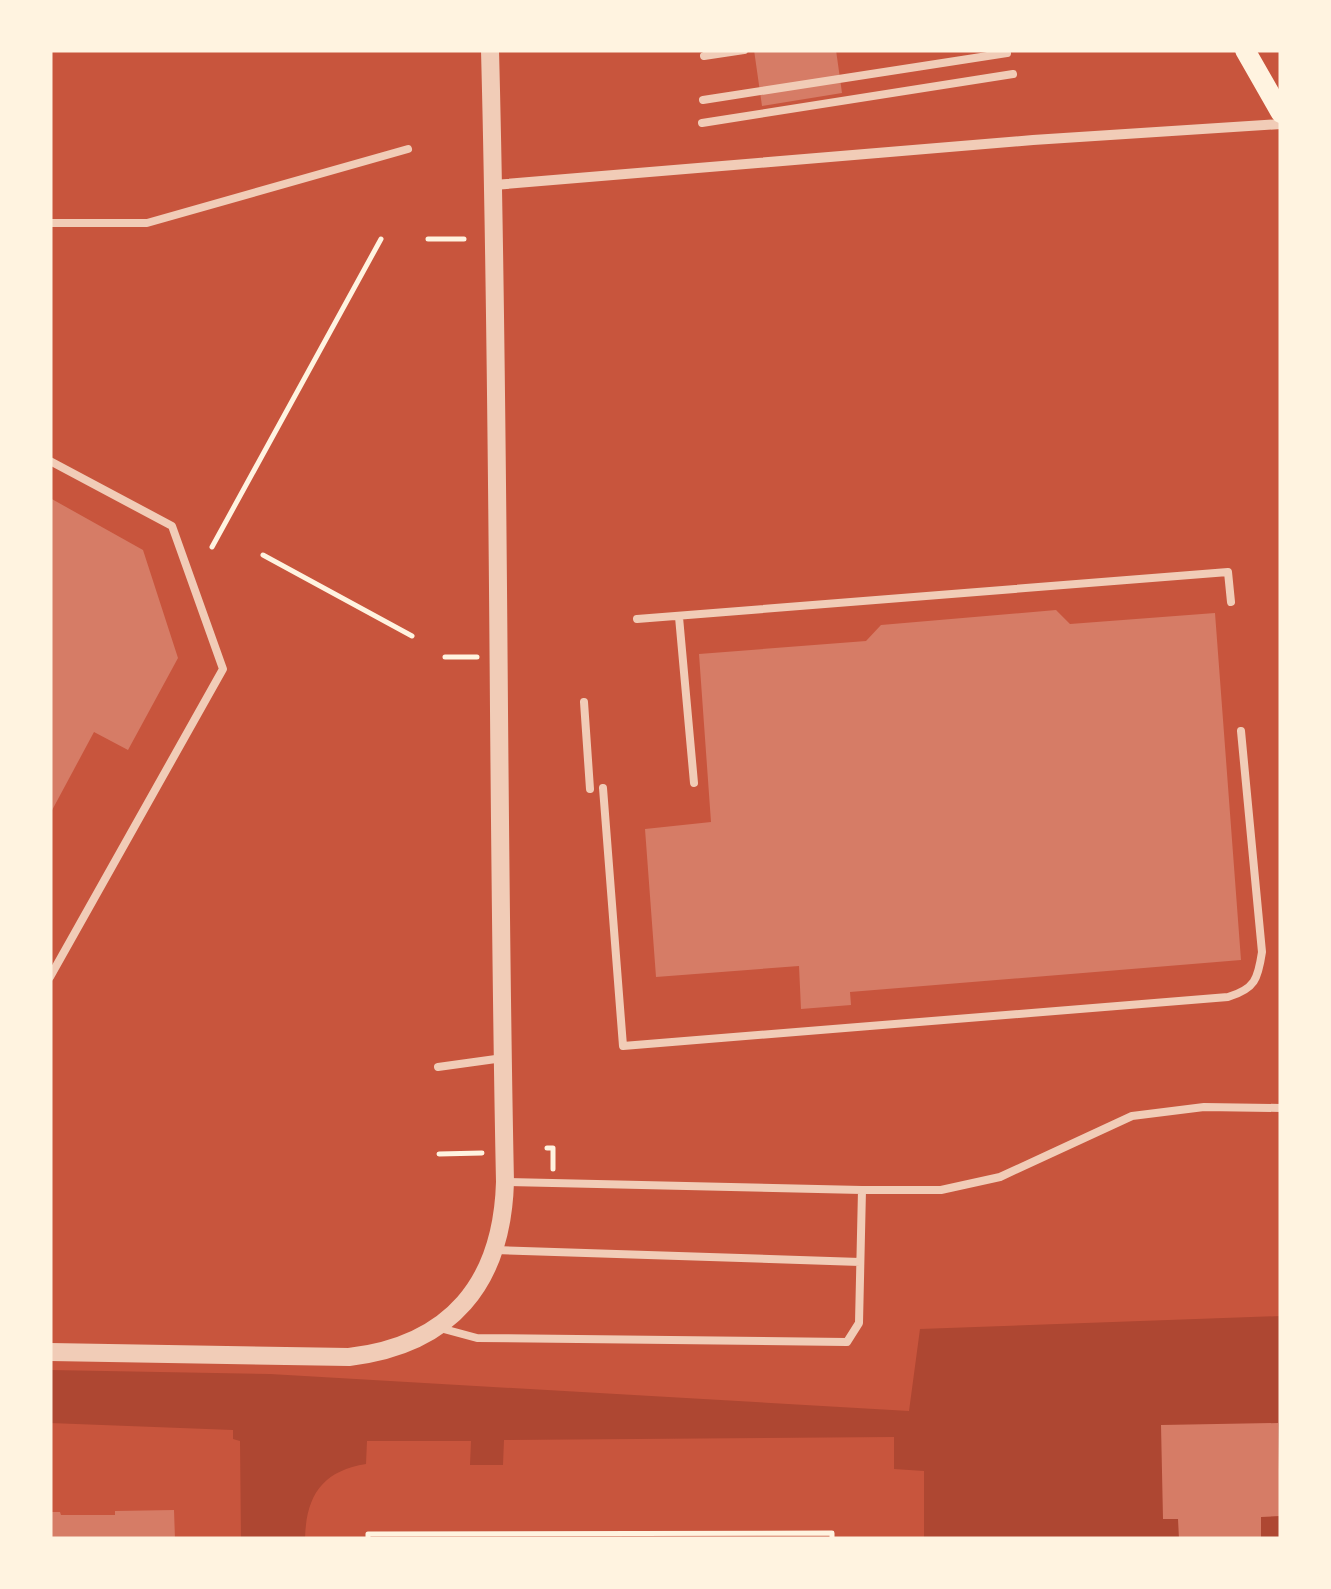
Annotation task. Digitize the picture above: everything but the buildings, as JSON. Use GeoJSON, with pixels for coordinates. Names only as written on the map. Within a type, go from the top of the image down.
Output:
{"type":"FeatureCollection","features":[{"type":"Feature","properties":{"kind":"main road"},"geometry":{"type":"LineString","coordinates":[[1245,50],[1281,113]]}},
{"type":"Feature","properties":{"kind":"street"},"geometry":{"type":"LineString","coordinates":[[50,1352],[349,1357],[386,1353],[438,1327],[468,1300],[495,1250],[504,1216],[506,1182],[490,50]]}},
{"type":"Feature","properties":{"kind":"street"},"geometry":{"type":"LineString","coordinates":[[494,185],[1052,138],[1281,124]]}},
{"type":"Feature","properties":{"kind":"lane"},"geometry":{"type":"LineString","coordinates":[[704,56],[744,50]]}},
{"type":"Feature","properties":{"kind":"lane"},"geometry":{"type":"LineString","coordinates":[[703,100],[1007,53]]}},
{"type":"Feature","properties":{"kind":"lane"},"geometry":{"type":"LineString","coordinates":[[702,124],[1013,74]]}},
{"type":"Feature","properties":{"kind":"lane"},"geometry":{"type":"LineString","coordinates":[[50,223],[147,222],[408,149]]}},
{"type":"Feature","properties":{"kind":"lane"},"geometry":{"type":"LineString","coordinates":[[50,461],[172,526],[224,669],[50,977]]}},
{"type":"Feature","properties":{"kind":"lane"},"geometry":{"type":"LineString","coordinates":[[637,618],[1228,572],[1231,602]]}},
{"type":"Feature","properties":{"kind":"lane"},"geometry":{"type":"LineString","coordinates":[[679,617],[694,784]]}},
{"type":"Feature","properties":{"kind":"lane"},"geometry":{"type":"LineString","coordinates":[[584,702],[590,789]]}},
{"type":"Feature","properties":{"kind":"lane"},"geometry":{"type":"LineString","coordinates":[[604,788],[622,1046],[1208,999],[1245,992],[1259,976],[1262,952],[1242,731]]}},
{"type":"Feature","properties":{"kind":"lane"},"geometry":{"type":"LineString","coordinates":[[438,1067],[504,1058]]}},
{"type":"Feature","properties":{"kind":"lane"},"geometry":{"type":"LineString","coordinates":[[506,1182],[941,1190],[1000,1178],[1132,1116],[1204,1107],[1281,1108]]}},
{"type":"Feature","properties":{"kind":"lane"},"geometry":{"type":"LineString","coordinates":[[438,1327],[476,1338],[847,1342],[859,1323],[862,1190]]}},
{"type":"Feature","properties":{"kind":"lane"},"geometry":{"type":"LineString","coordinates":[[495,1250],[860,1262]]}},
{"type":"Feature","properties":{"kind":"path"},"geometry":{"type":"LineString","coordinates":[[212,547],[382,238]]}},
{"type":"Feature","properties":{"kind":"path"},"geometry":{"type":"LineString","coordinates":[[428,239],[464,239]]}},
{"type":"Feature","properties":{"kind":"path"},"geometry":{"type":"LineString","coordinates":[[263,555],[412,636]]}},
{"type":"Feature","properties":{"kind":"path"},"geometry":{"type":"LineString","coordinates":[[445,656],[480,657]]}},
{"type":"Feature","properties":{"kind":"path"},"geometry":{"type":"LineString","coordinates":[[440,1154],[475,1153]]}},
{"type":"Feature","properties":{"kind":"path"},"geometry":{"type":"LineString","coordinates":[[368,1539],[368,1534],[832,1532],[832,1539]]}},
{"type":"Feature","properties":{"kind":"shaded area"},"geometry":{"type":"Polygon","coordinates":[[[1281,1316],[1281,1539],[924,1539],[924,1471],[894,1469],[894,1437],[504,1440],[503,1465],[470,1465],[471,1441],[367,1441],[366,1464],[338,1473],[319,1488],[309,1510],[305,1539],[241,1539],[240,1441],[233,1439],[233,1430],[50,1423],[50,1370],[270,1374],[909,1411],[920,1329],[1281,1316]]]}}]}
